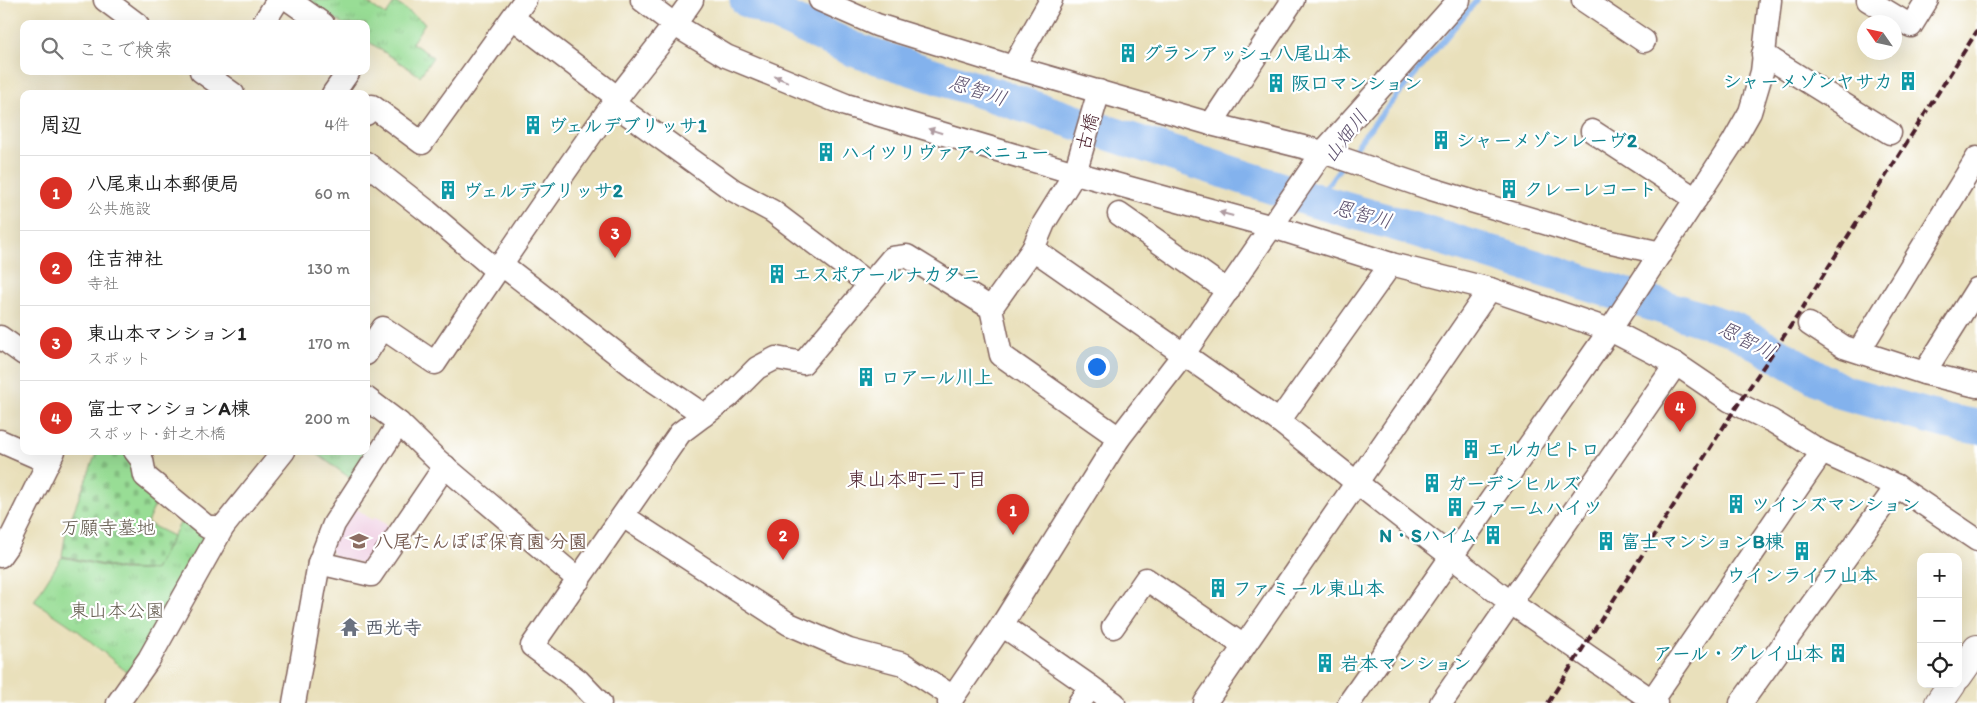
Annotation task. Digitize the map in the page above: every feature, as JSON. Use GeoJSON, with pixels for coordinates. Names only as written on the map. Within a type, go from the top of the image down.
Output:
{"type":"FeatureCollection","features":[{"type":"Feature","properties":{"kind":"main road"},"geometry":{"type":"LineString","coordinates":[[1962,670],[1977,649]]}},
{"type":"Feature","properties":{"kind":"main road"},"geometry":{"type":"LineString","coordinates":[[1939,703],[1949,688]]}},
{"type":"Feature","properties":{"kind":"street"},"geometry":{"type":"LineString","coordinates":[[105,0],[132,20]]}},
{"type":"Feature","properties":{"kind":"street"},"geometry":{"type":"LineString","coordinates":[[266,20],[280,0],[316,20]]}},
{"type":"Feature","properties":{"kind":"street"},"geometry":{"type":"LineString","coordinates":[[642,0],[682,14],[726,56],[846,104],[1274,225],[1391,264],[1490,289],[1613,324],[1729,400],[1772,421],[1822,452],[1897,486],[1977,540]]}},
{"type":"Feature","properties":{"kind":"street"},"geometry":{"type":"LineString","coordinates":[[820,0],[876,25],[1098,95],[1333,158],[1598,239],[1661,253]]}},
{"type":"Feature","properties":{"kind":"street"},"geometry":{"type":"LineString","coordinates":[[1013,67],[1051,0]]}},
{"type":"Feature","properties":{"kind":"street"},"geometry":{"type":"LineString","coordinates":[[1211,124],[1293,0]]}},
{"type":"Feature","properties":{"kind":"street"},"geometry":{"type":"LineString","coordinates":[[624,516],[789,624],[849,650],[903,664],[951,700],[1002,625],[1119,438],[1183,355],[1274,225],[1333,158],[1459,0]]}},
{"type":"Feature","properties":{"kind":"street"},"geometry":{"type":"LineString","coordinates":[[1583,0],[1644,41]]}},
{"type":"Feature","properties":{"kind":"street"},"geometry":{"type":"LineString","coordinates":[[1349,703],[1613,324],[1733,142],[1750,112],[1762,72],[1770,0]]}},
{"type":"Feature","properties":{"kind":"street"},"geometry":{"type":"LineString","coordinates":[[1868,0],[1911,26],[1927,0]]}},
{"type":"Feature","properties":{"kind":"street"},"geometry":{"type":"LineString","coordinates":[[370,109],[372,106],[422,142],[519,9],[616,101],[733,190],[772,212],[870,285]]}},
{"type":"Feature","properties":{"kind":"street"},"geometry":{"type":"LineString","coordinates":[[370,348],[383,328],[435,363],[616,101],[682,14]]}},
{"type":"Feature","properties":{"kind":"street"},"geometry":{"type":"LineString","coordinates":[[1763,54],[1890,133]]}},
{"type":"Feature","properties":{"kind":"street"},"geometry":{"type":"LineString","coordinates":[[207,75],[228,87]]}},
{"type":"Feature","properties":{"kind":"street"},"geometry":{"type":"LineString","coordinates":[[336,90],[346,75]]}},
{"type":"Feature","properties":{"kind":"street","name":"古橋"},"geometry":{"type":"LineString","coordinates":[[991,308],[1033,250],[1044,223],[1076,169],[1098,95]]}},
{"type":"Feature","properties":{"kind":"street"},"geometry":{"type":"LineString","coordinates":[[1592,131],[1696,199]]}},
{"type":"Feature","properties":{"kind":"street"},"geometry":{"type":"LineString","coordinates":[[1859,351],[1977,158]]}},
{"type":"Feature","properties":{"kind":"street"},"geometry":{"type":"LineString","coordinates":[[370,166],[499,268],[642,373],[704,415]]}},
{"type":"Feature","properties":{"kind":"street"},"geometry":{"type":"LineString","coordinates":[[1119,214],[1228,291]]}},
{"type":"Feature","properties":{"kind":"street"},"geometry":{"type":"LineString","coordinates":[[1033,250],[1279,420],[1356,484],[1450,557],[1511,603],[1652,702],[1822,452]]}},
{"type":"Feature","properties":{"kind":"street"},"geometry":{"type":"LineString","coordinates":[[600,703],[578,680],[532,646],[680,433],[728,397],[757,368],[776,358],[803,363],[892,258],[907,256],[991,308],[1001,355],[1119,438]]}},
{"type":"Feature","properties":{"kind":"street"},"geometry":{"type":"LineString","coordinates":[[1279,420],[1391,264]]}},
{"type":"Feature","properties":{"kind":"street"},"geometry":{"type":"LineString","coordinates":[[1924,373],[1977,288]]}},
{"type":"Feature","properties":{"kind":"street"},"geometry":{"type":"LineString","coordinates":[[1205,703],[1490,289]]}},
{"type":"Feature","properties":{"kind":"street"},"geometry":{"type":"LineString","coordinates":[[1809,324],[1844,347],[1924,373],[1977,386]]}},
{"type":"Feature","properties":{"kind":"street"},"geometry":{"type":"LineString","coordinates":[[0,337],[20,351]]}},
{"type":"Feature","properties":{"kind":"street"},"geometry":{"type":"LineString","coordinates":[[1441,703],[1676,364]]}},
{"type":"Feature","properties":{"kind":"street"},"geometry":{"type":"LineString","coordinates":[[370,401],[399,423],[445,466],[579,580]]}},
{"type":"Feature","properties":{"kind":"street"},"geometry":{"type":"LineString","coordinates":[[294,703],[319,563],[334,524],[399,423]]}},
{"type":"Feature","properties":{"kind":"street"},"geometry":{"type":"LineString","coordinates":[[0,441],[20,447]]}},
{"type":"Feature","properties":{"kind":"street"},"geometry":{"type":"LineString","coordinates":[[138,455],[142,460],[146,476],[207,527],[223,527]]}},
{"type":"Feature","properties":{"kind":"street"},"geometry":{"type":"LineString","coordinates":[[118,703],[149,658],[223,527],[281,455]]}},
{"type":"Feature","properties":{"kind":"street"},"geometry":{"type":"LineString","coordinates":[[0,556],[7,546],[51,457]]}},
{"type":"Feature","properties":{"kind":"street"},"geometry":{"type":"LineString","coordinates":[[319,563],[371,575],[445,466]]}},
{"type":"Feature","properties":{"kind":"street"},"geometry":{"type":"LineString","coordinates":[[1741,703],[1897,486]]}},
{"type":"Feature","properties":{"kind":"street"},"geometry":{"type":"LineString","coordinates":[[1113,627],[1146,579],[1244,646]]}},
{"type":"Feature","properties":{"kind":"street"},"geometry":{"type":"LineString","coordinates":[[1002,625],[1085,695],[1114,703]]}},
{"type":"Feature","properties":{"kind":"shaded area","name":"八尾たんぽぽ保育園 分園"},"geometry":{"type":"Polygon","coordinates":[[[350,504],[372,520],[375,517],[393,529],[365,564],[335,557],[329,549],[350,504]]]}},
{"type":"Feature","properties":{"kind":"green space"},"geometry":{"type":"Polygon","coordinates":[[[308,0],[363,0],[386,15],[395,2],[425,23],[412,43],[433,57],[420,76],[370,43],[370,20],[337,20],[308,0]]]}},
{"type":"Feature","properties":{"kind":"green space"},"geometry":{"type":"Polygon","coordinates":[[[370,447],[375,451],[354,481],[318,455],[370,455],[370,447]]]}},
{"type":"Feature","properties":{"kind":"green space","name":"万願寺墓地"},"geometry":{"type":"Polygon","coordinates":[[[95,455],[134,455],[160,494],[147,523],[173,536],[155,570],[121,569],[62,556],[66,531],[95,455]]]}},
{"type":"Feature","properties":{"kind":"green space","name":"東山本公園"},"geometry":{"type":"Polygon","coordinates":[[[185,514],[209,534],[129,674],[77,630],[34,601],[62,557],[122,570],[155,570],[185,514]]]}},
{"type":"Feature","properties":{"kind":"waterway","name":"恩智川"},"geometry":{"type":"LineString","coordinates":[[747,0],[853,49],[1316,201],[1411,228],[1733,329],[1842,392],[1945,421],[1977,427]]}},
{"type":"Feature","properties":{"kind":"waterway","name":"山畑川"},"geometry":{"type":"LineString","coordinates":[[1349,157],[1367,132],[1477,0]]}},
{"type":"Feature","properties":{"kind":"waterway","name":"山畑川"},"geometry":{"type":"LineString","coordinates":[[1316,201],[1343,164]]}},
{"type":"Feature","properties":{"kind":"railway"},"geometry":{"type":"LineString","coordinates":[[1548,703],[1733,412],[1802,309],[1977,31]]}},
{"type":"Feature","properties":{"kind":"place","name":"グランアッシュ八尾山本"},"geometry":{"type":"Point","coordinates":[1128,53]}},
{"type":"Feature","properties":{"kind":"place","name":"シャーメゾンヤサカ"},"geometry":{"type":"Point","coordinates":[1908,81]}},
{"type":"Feature","properties":{"kind":"place","name":"阪口マンション"},"geometry":{"type":"Point","coordinates":[1276,83]}},
{"type":"Feature","properties":{"kind":"place","name":"ヴェルデブリッサ1"},"geometry":{"type":"Point","coordinates":[533,125]}},
{"type":"Feature","properties":{"kind":"place","name":"シャーメゾンレーヴ2"},"geometry":{"type":"Point","coordinates":[1441,140]}},
{"type":"Feature","properties":{"kind":"place","name":"ハイツリヴァアベニュー"},"geometry":{"type":"Point","coordinates":[826,152]}},
{"type":"Feature","properties":{"kind":"place","name":"クレーレコート"},"geometry":{"type":"Point","coordinates":[1509,189]}},
{"type":"Feature","properties":{"kind":"place","name":"ヴェルデブリッサ2"},"geometry":{"type":"Point","coordinates":[448,190]}},
{"type":"Feature","properties":{"kind":"place","name":"東山本マンション1"},"geometry":{"type":"Point","coordinates":[615,258]}},
{"type":"Feature","properties":{"kind":"place","name":"エスポアールナカタニ"},"geometry":{"type":"Point","coordinates":[777,274]}},
{"type":"Feature","properties":{"kind":"place","name":"ロアール川上"},"geometry":{"type":"Point","coordinates":[866,377]}},
{"type":"Feature","properties":{"kind":"place","name":"富士マンションA棟"},"geometry":{"type":"Point","coordinates":[1680,432]}},
{"type":"Feature","properties":{"kind":"place","name":"エルカピトロ"},"geometry":{"type":"Point","coordinates":[1471,449]}},
{"type":"Feature","properties":{"kind":"place","name":"ガーデンヒルズ"},"geometry":{"type":"Point","coordinates":[1432,483]}},
{"type":"Feature","properties":{"kind":"place","name":"ツインズマンション"},"geometry":{"type":"Point","coordinates":[1736,504]}},
{"type":"Feature","properties":{"kind":"place","name":"ファームハイツ"},"geometry":{"type":"Point","coordinates":[1455,507]}},
{"type":"Feature","properties":{"kind":"place","name":"八尾東山本郵便局"},"geometry":{"type":"Point","coordinates":[1013,535]}},
{"type":"Feature","properties":{"kind":"place","name":"N・Sハイム"},"geometry":{"type":"Point","coordinates":[1493,535]}},
{"type":"Feature","properties":{"kind":"place","name":"八尾たんぽぽ保育園 分園"},"geometry":{"type":"Point","coordinates":[359,541]}},
{"type":"Feature","properties":{"kind":"place","name":"富士マンションB棟"},"geometry":{"type":"Point","coordinates":[1606,541]}},
{"type":"Feature","properties":{"kind":"place","name":"ウインライフ山本"},"geometry":{"type":"Point","coordinates":[1802,551]}},
{"type":"Feature","properties":{"kind":"place","name":"住吉神社"},"geometry":{"type":"Point","coordinates":[783,560]}},
{"type":"Feature","properties":{"kind":"place","name":"ファミール東山本"},"geometry":{"type":"Point","coordinates":[1218,588]}},
{"type":"Feature","properties":{"kind":"place","name":"西光寺"},"geometry":{"type":"Point","coordinates":[350,627]}},
{"type":"Feature","properties":{"kind":"place","name":"アール・グレイ山本"},"geometry":{"type":"Point","coordinates":[1838,653]}},
{"type":"Feature","properties":{"kind":"place","name":"岩本マンション"},"geometry":{"type":"Point","coordinates":[1325,663]}},
{"type":"Feature","properties":{"kind":"district","name":"東山本町二丁目"},"geometry":{"type":"Point","coordinates":[917,479]}}]}
